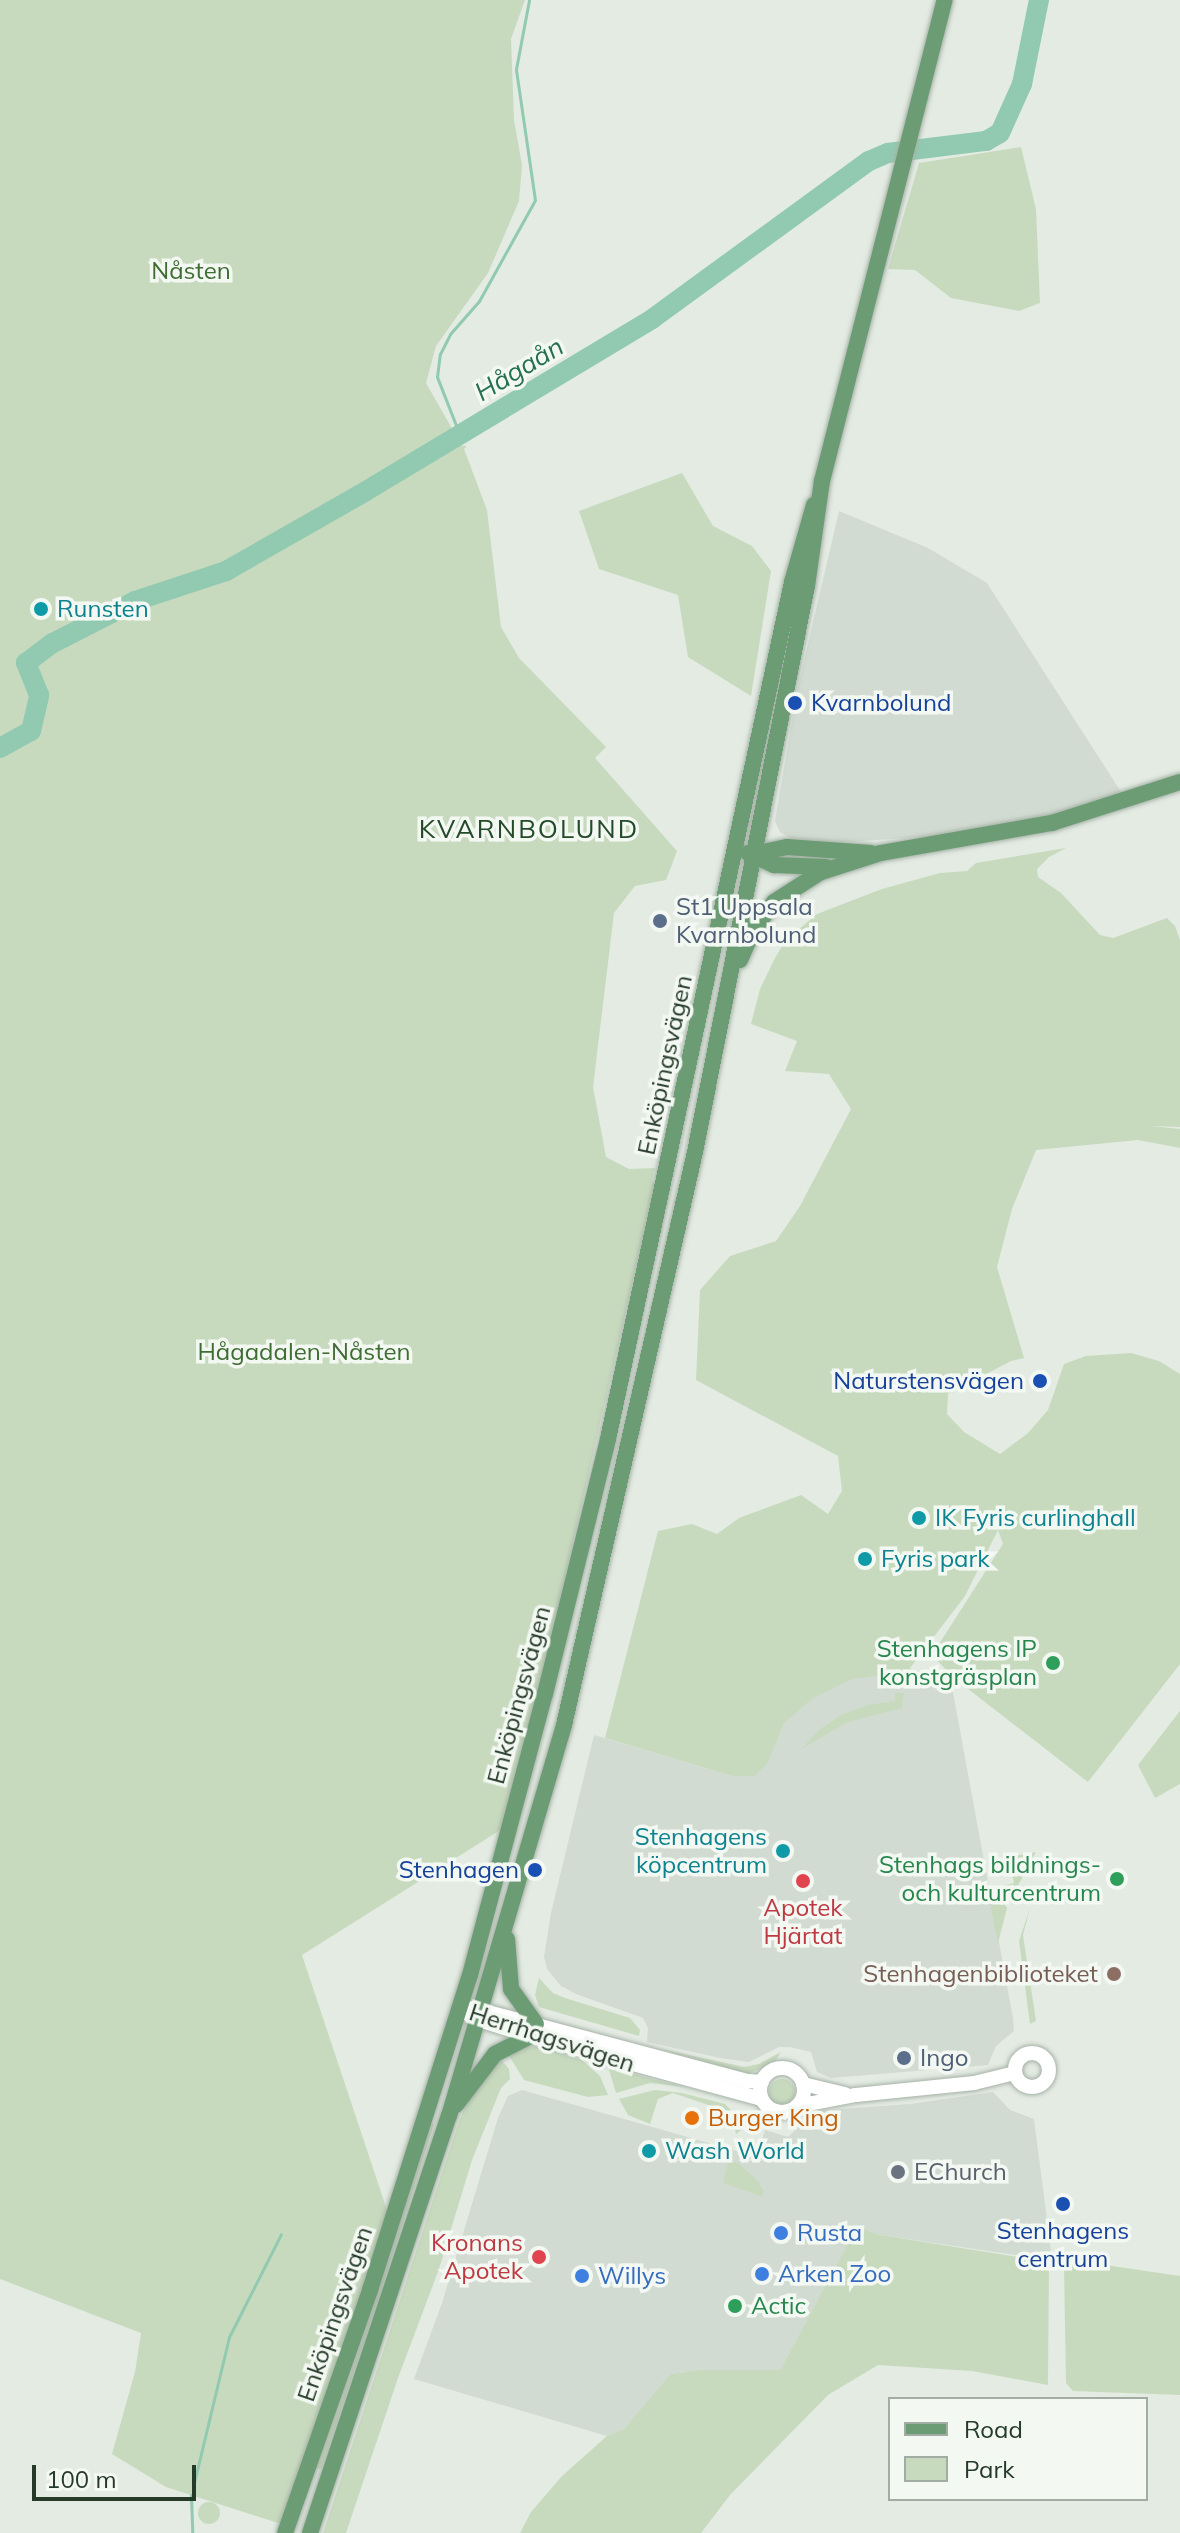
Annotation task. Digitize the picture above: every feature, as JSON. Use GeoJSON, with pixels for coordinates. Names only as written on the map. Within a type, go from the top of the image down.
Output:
{"type":"FeatureCollection","features":[{"type":"Feature","properties":{"kind":"main road"},"geometry":{"type":"LineString","coordinates":[[822,481],[945,0]]}},
{"type":"Feature","properties":{"kind":"main road","name":"Enköpingsvägen"},"geometry":{"type":"LineString","coordinates":[[310,2533],[449,2116],[564,1725],[641,1394],[763,816],[807,586],[822,481]]}},
{"type":"Feature","properties":{"kind":"main road","name":"Enköpingsvägen"},"geometry":{"type":"LineString","coordinates":[[285,2533],[370,2290],[459,2009],[545,1694],[608,1439],[792,582],[822,481]]}},
{"type":"Feature","properties":{"kind":"main road"},"geometry":{"type":"LineString","coordinates":[[723,1006],[748,941],[765,912],[791,888],[836,867],[881,853],[1052,823],[1180,782]]}},
{"type":"Feature","properties":{"kind":"main road"},"geometry":{"type":"LineString","coordinates":[[763,816],[773,834],[787,847]]}},
{"type":"Feature","properties":{"kind":"main road"},"geometry":{"type":"LineString","coordinates":[[754,854],[787,847],[881,853]]}},
{"type":"Feature","properties":{"kind":"main road"},"geometry":{"type":"LineString","coordinates":[[734,851],[754,854],[774,865],[836,867]]}},
{"type":"Feature","properties":{"kind":"main road"},"geometry":{"type":"LineString","coordinates":[[449,2116],[495,2054],[533,2030],[509,1982],[507,1922]]}},
{"type":"Feature","properties":{"kind":"street","name":"Herrhagsvägen"},"geometry":{"type":"LineString","coordinates":[[459,2009],[762,2099]]}},
{"type":"Feature","properties":{"kind":"street","name":"Herrhagsvägen"},"geometry":{"type":"LineString","coordinates":[[533,2030],[762,2082]]}},
{"type":"Feature","properties":{"kind":"street"},"geometry":{"type":"LineString","coordinates":[[797,2106],[804,2094],[803,2084],[795,2072],[780,2068],[770,2072],[762,2082],[762,2099],[777,2111],[856,2095],[974,2083],[1015,2073]]}},
{"type":"Feature","properties":{"kind":"street"},"geometry":{"type":"LineString","coordinates":[[803,2084],[856,2095]]}},
{"type":"Feature","properties":{"kind":"shaded area"},"geometry":{"type":"Polygon","coordinates":[[[839,511],[928,548],[987,583],[1123,795],[1044,818],[950,835],[831,843],[790,838],[780,832],[775,821],[797,691],[839,511]]]}},
{"type":"Feature","properties":{"kind":"shaded area"},"geometry":{"type":"Polygon","coordinates":[[[830,1643],[932,1675],[952,1687],[1013,2018],[1014,2031],[996,2046],[988,2065],[831,2078],[817,2072],[811,2052],[790,2047],[779,2047],[749,2062],[720,2058],[647,2042],[648,2028],[643,2018],[576,1994],[561,1986],[547,1969],[544,1957],[551,1913],[594,1735],[732,1776],[768,1763],[798,1686],[830,1643]]]}},
{"type":"Feature","properties":{"kind":"shaded area"},"geometry":{"type":"Polygon","coordinates":[[[522,2090],[751,2155],[760,2147],[765,2130],[788,2137],[814,2111],[910,2104],[993,2092],[1010,2110],[1034,2119],[1051,2251],[1015,2255],[880,2235],[857,2228],[780,2370],[699,2370],[672,2374],[624,2429],[607,2436],[414,2379],[442,2303],[498,2118],[508,2096],[522,2090]]]}},
{"type":"Feature","properties":{"kind":"green space","name":"Hågadalen-Nåsten"},"geometry":{"type":"Polygon","coordinates":[[[0,0],[525,0],[511,39],[514,120],[522,165],[519,201],[488,273],[436,346],[426,383],[462,446],[467,446],[464,449],[487,510],[501,627],[519,658],[606,747],[595,758],[677,851],[666,880],[635,886],[614,913],[593,1087],[606,1157],[629,1169],[655,1168],[652,1181],[655,1183],[539,1691],[502,1829],[302,1955],[389,2216],[281,2524],[166,2487],[112,2454],[135,2372],[141,2333],[0,2279],[0,0]]]}},
{"type":"Feature","properties":{"kind":"green space"},"geometry":{"type":"Polygon","coordinates":[[[1021,147],[1036,209],[1040,303],[1019,311],[951,298],[915,270],[888,269],[919,163],[1021,147]]]}},
{"type":"Feature","properties":{"kind":"green space"},"geometry":{"type":"Polygon","coordinates":[[[682,473],[713,526],[752,546],[771,571],[751,696],[688,657],[678,595],[599,569],[579,511],[682,473]]]}},
{"type":"Feature","properties":{"kind":"green space"},"geometry":{"type":"Polygon","coordinates":[[[1066,848],[1049,857],[1037,869],[1038,877],[1061,893],[1100,935],[1113,938],[1167,918],[1175,926],[1180,940],[1180,1127],[1150,1126],[1180,1129],[1180,1148],[1138,1140],[1036,1150],[1012,1209],[997,1267],[1024,1358],[1011,1361],[948,1394],[947,1414],[964,1432],[1000,1454],[1028,1433],[1048,1410],[1064,1364],[1086,1356],[1131,1353],[1159,1361],[1180,1374],[1180,1664],[1088,1782],[954,1678],[932,1655],[1003,1544],[998,1530],[965,1596],[907,1672],[852,1679],[812,1699],[784,1723],[768,1763],[754,1776],[732,1776],[605,1738],[658,1531],[692,1524],[717,1534],[739,1518],[801,1495],[828,1514],[842,1491],[838,1456],[696,1380],[700,1290],[730,1256],[776,1241],[800,1206],[851,1109],[829,1074],[785,1071],[797,1041],[751,1024],[760,989],[774,960],[785,941],[817,914],[882,889],[940,873],[967,871],[976,863],[1066,848]]]}},
{"type":"Feature","properties":{"kind":"green space"},"geometry":{"type":"Polygon","coordinates":[[[895,1693],[904,1693],[902,1708],[848,1722],[801,1749],[820,1729],[841,1715],[867,1705],[895,1701],[895,1693]]]}},
{"type":"Feature","properties":{"kind":"green space"},"geometry":{"type":"Polygon","coordinates":[[[1180,1711],[1180,1784],[1155,1798],[1138,1765],[1180,1711]]]}},
{"type":"Feature","properties":{"kind":"green space"},"geometry":{"type":"Polygon","coordinates":[[[1036,1852],[1014,1893],[1008,1895],[992,1889],[1014,1883],[1009,1857],[1036,1852]]]}},
{"type":"Feature","properties":{"kind":"green space"},"geometry":{"type":"Polygon","coordinates":[[[988,1894],[1001,1899],[1007,1908],[998,1943],[988,1894]]]}},
{"type":"Feature","properties":{"kind":"green space"},"geometry":{"type":"Polygon","coordinates":[[[1030,1908],[1023,1935],[1036,2021],[1030,2024],[1019,1941],[1030,1908]]]}},
{"type":"Feature","properties":{"kind":"green space"},"geometry":{"type":"Polygon","coordinates":[[[539,1978],[553,1993],[630,2018],[640,2030],[639,2036],[539,2007],[535,1995],[539,1978]]]}},
{"type":"Feature","properties":{"kind":"green space"},"geometry":{"type":"Polygon","coordinates":[[[523,2046],[538,2047],[582,2060],[600,2076],[608,2095],[588,2097],[524,2080],[508,2054],[523,2046]]]}},
{"type":"Feature","properties":{"kind":"green space"},"geometry":{"type":"Polygon","coordinates":[[[657,2048],[744,2067],[759,2064],[781,2052],[774,2063],[748,2074],[657,2048]]]}},
{"type":"Feature","properties":{"kind":"green space"},"geometry":{"type":"Polygon","coordinates":[[[499,2057],[509,2069],[510,2079],[501,2088],[472,2160],[439,2269],[398,2378],[346,2533],[323,2533],[459,2121],[469,2099],[499,2057]]]}},
{"type":"Feature","properties":{"kind":"green space"},"geometry":{"type":"Polygon","coordinates":[[[612,2068],[684,2087],[650,2083],[616,2093],[609,2070],[612,2068]]]}},
{"type":"Feature","properties":{"kind":"green space"},"geometry":{"type":"Polygon","coordinates":[[[782,2079],[791,2083],[795,2092],[791,2101],[782,2105],[773,2101],[769,2092],[773,2083],[782,2079]]]}},
{"type":"Feature","properties":{"kind":"green space"},"geometry":{"type":"Polygon","coordinates":[[[655,2090],[682,2093],[725,2104],[746,2126],[736,2134],[732,2113],[673,2093],[658,2099],[650,2124],[628,2115],[619,2099],[655,2090]]]}},
{"type":"Feature","properties":{"kind":"green space"},"geometry":{"type":"Polygon","coordinates":[[[428,2122],[434,2124],[322,2468],[318,2469],[315,2466],[428,2122]]]}},
{"type":"Feature","properties":{"kind":"green space"},"geometry":{"type":"Polygon","coordinates":[[[737,2162],[758,2181],[764,2192],[761,2196],[723,2183],[728,2163],[737,2162]]]}},
{"type":"Feature","properties":{"kind":"green space"},"geometry":{"type":"Polygon","coordinates":[[[857,2227],[880,2235],[1049,2262],[1048,2385],[972,2371],[878,2365],[828,2395],[730,2495],[701,2533],[520,2533],[531,2512],[562,2476],[607,2436],[624,2429],[671,2374],[699,2370],[780,2370],[857,2227]]]}},
{"type":"Feature","properties":{"kind":"green space"},"geometry":{"type":"Polygon","coordinates":[[[1071,2260],[1180,2276],[1180,2395],[1073,2391],[1066,2383],[1064,2266],[1071,2260]]]}},
{"type":"Feature","properties":{"kind":"green space"},"geometry":{"type":"Polygon","coordinates":[[[205,2502],[213,2502],[220,2513],[213,2524],[205,2524],[198,2517],[198,2509],[205,2502]]]}},
{"type":"Feature","properties":{"kind":"waterway"},"geometry":{"type":"LineString","coordinates":[[459,433],[437,377],[440,354],[450,334],[479,301],[535,200],[516,69],[529,0]]}},
{"type":"Feature","properties":{"kind":"waterway","name":"Hågaån"},"geometry":{"type":"LineString","coordinates":[[0,748],[31,731],[39,695],[26,663],[53,643],[135,601],[226,571],[366,491],[652,319],[869,161],[888,153],[986,141],[1000,133],[1022,84],[1039,0]]}},
{"type":"Feature","properties":{"kind":"waterway"},"geometry":{"type":"LineString","coordinates":[[193,2487],[229,2337],[281,2234]]}},
{"type":"Feature","properties":{"kind":"waterway"},"geometry":{"type":"LineString","coordinates":[[191,2495],[192,2533]]}},
{"type":"Feature","properties":{"kind":"place","name":"Runsten"},"geometry":{"type":"Point","coordinates":[41,609]}},
{"type":"Feature","properties":{"kind":"place","name":"Kvarnbolund"},"geometry":{"type":"Point","coordinates":[795,703]}},
{"type":"Feature","properties":{"kind":"place","name":"St1 Uppsala Kvarnbolund"},"geometry":{"type":"Point","coordinates":[660,921]}},
{"type":"Feature","properties":{"kind":"place","name":"Naturstensvägen"},"geometry":{"type":"Point","coordinates":[1040,1381]}},
{"type":"Feature","properties":{"kind":"place","name":"IK Fyris curlinghall"},"geometry":{"type":"Point","coordinates":[919,1518]}},
{"type":"Feature","properties":{"kind":"place","name":"Fyris park"},"geometry":{"type":"Point","coordinates":[865,1559]}},
{"type":"Feature","properties":{"kind":"place","name":"Stenhagens IP konstgräsplan"},"geometry":{"type":"Point","coordinates":[1053,1663]}},
{"type":"Feature","properties":{"kind":"place","name":"Stenhagens köpcentrum"},"geometry":{"type":"Point","coordinates":[783,1851]}},
{"type":"Feature","properties":{"kind":"place","name":"Stenhagen"},"geometry":{"type":"Point","coordinates":[535,1870]}},
{"type":"Feature","properties":{"kind":"place","name":"Stenhags bildnings- och kulturcentrum"},"geometry":{"type":"Point","coordinates":[1117,1879]}},
{"type":"Feature","properties":{"kind":"place","name":"Apotek Hjärtat"},"geometry":{"type":"Point","coordinates":[803,1881]}},
{"type":"Feature","properties":{"kind":"place","name":"Stenhagenbiblioteket"},"geometry":{"type":"Point","coordinates":[1114,1974]}},
{"type":"Feature","properties":{"kind":"place","name":"Ingo"},"geometry":{"type":"Point","coordinates":[904,2058]}},
{"type":"Feature","properties":{"kind":"place","name":"Burger King"},"geometry":{"type":"Point","coordinates":[692,2118]}},
{"type":"Feature","properties":{"kind":"place","name":"Wash World"},"geometry":{"type":"Point","coordinates":[649,2151]}},
{"type":"Feature","properties":{"kind":"place","name":"EChurch"},"geometry":{"type":"Point","coordinates":[898,2172]}},
{"type":"Feature","properties":{"kind":"place","name":"Stenhagens centrum"},"geometry":{"type":"Point","coordinates":[1063,2204]}},
{"type":"Feature","properties":{"kind":"place","name":"Rusta"},"geometry":{"type":"Point","coordinates":[781,2233]}},
{"type":"Feature","properties":{"kind":"place","name":"Kronans Apotek"},"geometry":{"type":"Point","coordinates":[539,2257]}},
{"type":"Feature","properties":{"kind":"place","name":"Arken Zoo"},"geometry":{"type":"Point","coordinates":[762,2274]}},
{"type":"Feature","properties":{"kind":"place","name":"Willys"},"geometry":{"type":"Point","coordinates":[582,2276]}},
{"type":"Feature","properties":{"kind":"place","name":"Actic"},"geometry":{"type":"Point","coordinates":[735,2306]}},
{"type":"Feature","properties":{"kind":"district","name":"KVARNBOLUND"},"geometry":{"type":"Point","coordinates":[529,829]}},
{"type":"Feature","properties":{"kind":"park label","name":"Nåsten"},"geometry":{"type":"Point","coordinates":[191,271]}}]}
